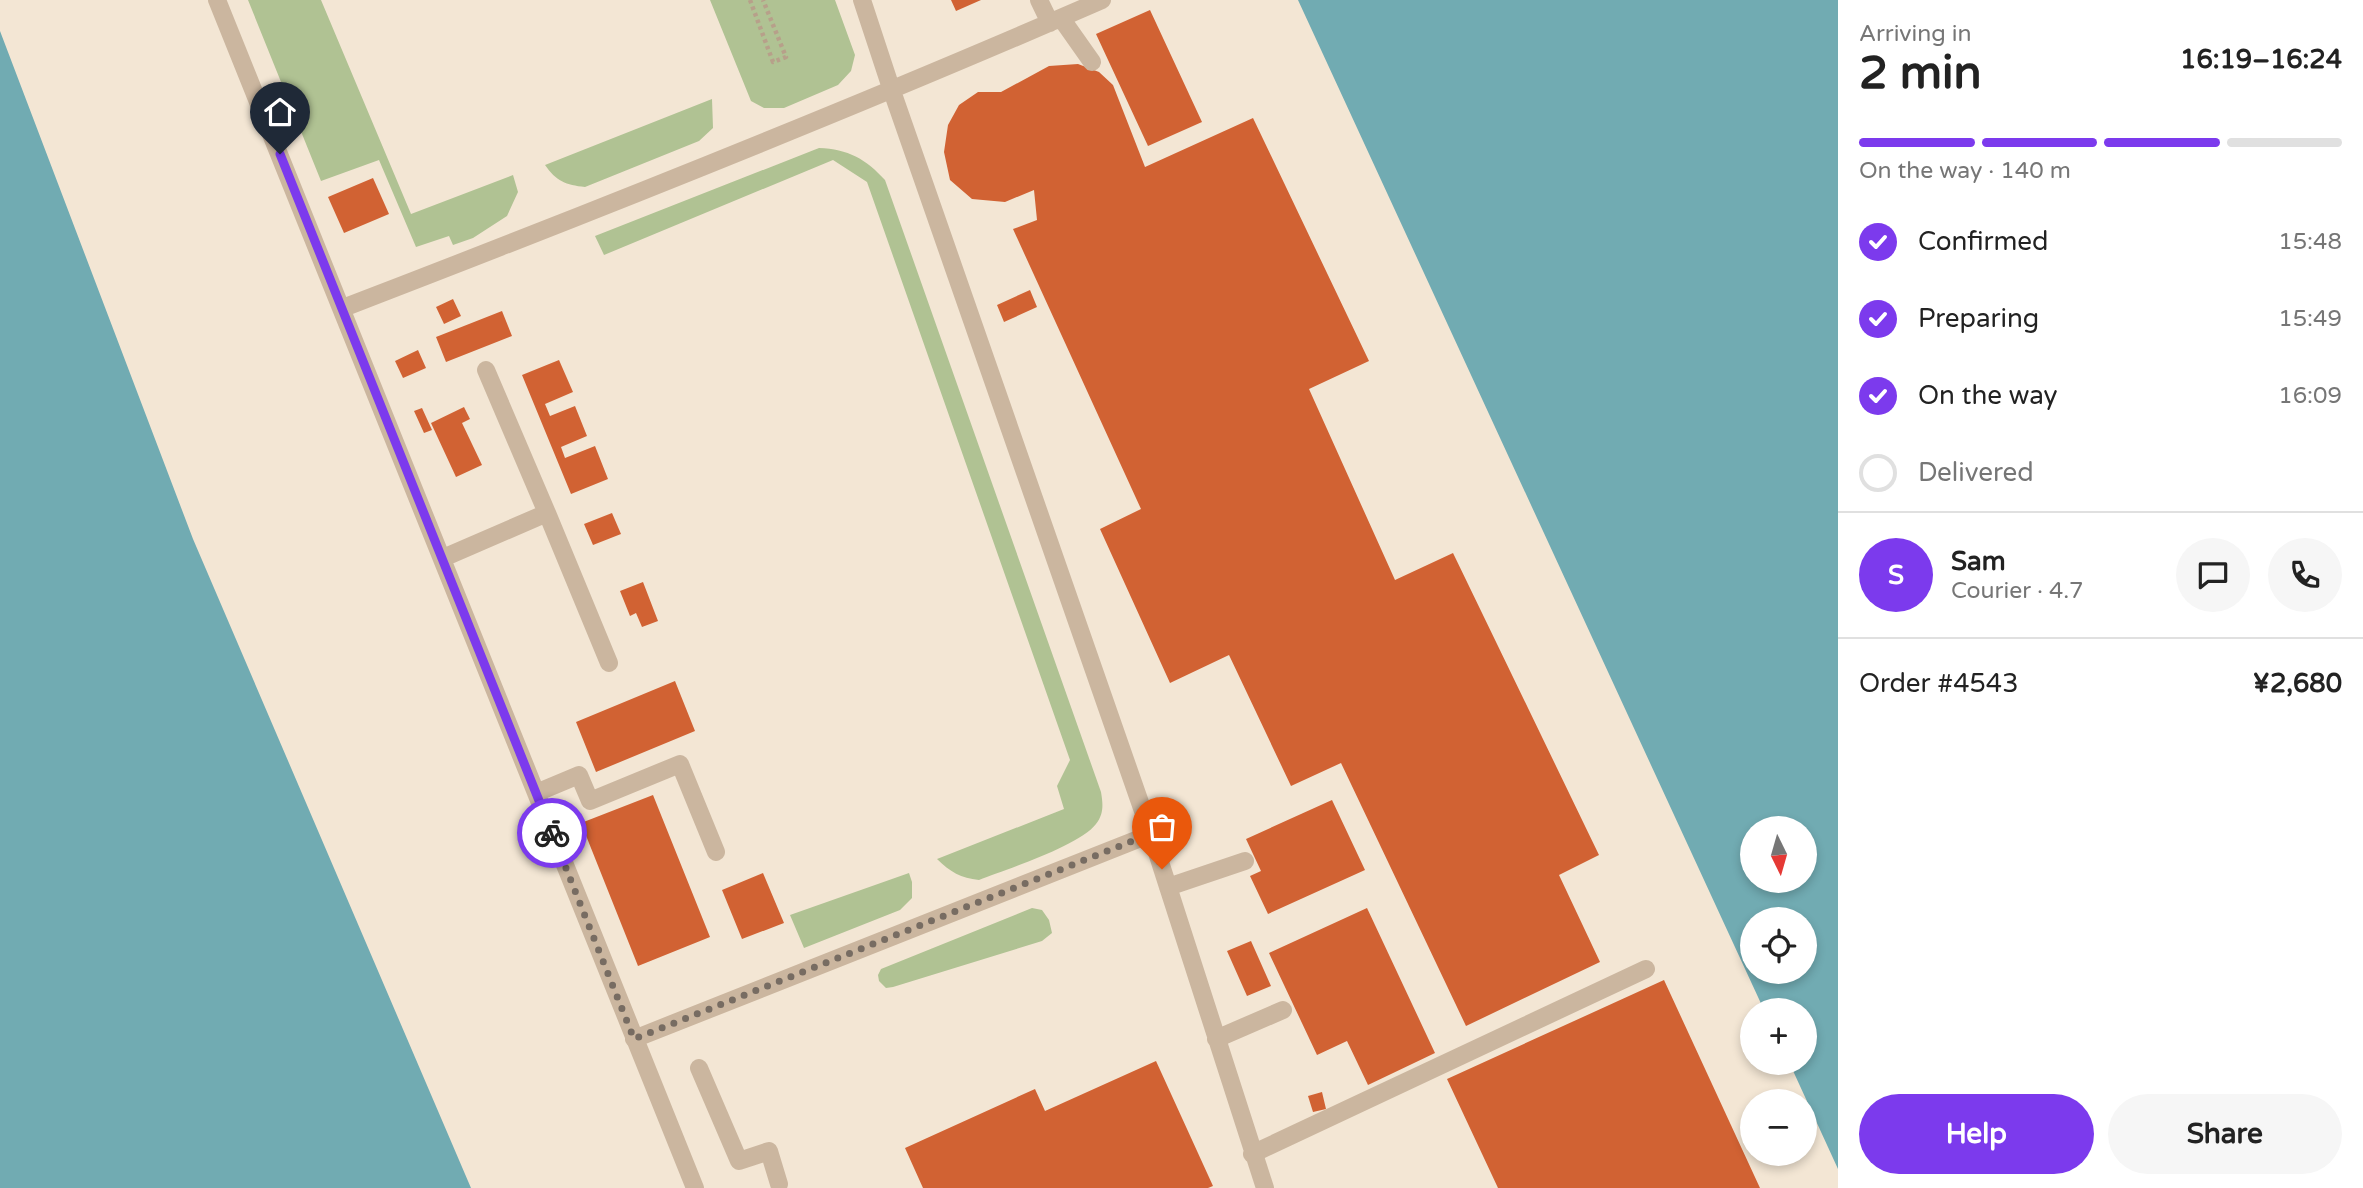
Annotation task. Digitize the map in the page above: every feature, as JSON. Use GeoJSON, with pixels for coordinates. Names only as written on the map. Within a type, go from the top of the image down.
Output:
{"type":"FeatureCollection","features":[{"type":"Feature","properties":{"kind":"street"},"geometry":{"type":"LineString","coordinates":[[218,0],[695,1188]]}},
{"type":"Feature","properties":{"kind":"street"},"geometry":{"type":"LineString","coordinates":[[862,0],[1168,887],[1265,1188]]}},
{"type":"Feature","properties":{"kind":"street"},"geometry":{"type":"LineString","coordinates":[[1039,0],[1092,62]]}},
{"type":"Feature","properties":{"kind":"street"},"geometry":{"type":"LineString","coordinates":[[343,308],[892,92],[1102,0]]}},
{"type":"Feature","properties":{"kind":"street"},"geometry":{"type":"LineString","coordinates":[[486,370],[609,663]]}},
{"type":"Feature","properties":{"kind":"street"},"geometry":{"type":"LineString","coordinates":[[443,558],[547,513]]}},
{"type":"Feature","properties":{"kind":"street"},"geometry":{"type":"LineString","coordinates":[[536,793],[579,775],[590,801],[680,764],[716,852]]}},
{"type":"Feature","properties":{"kind":"street"},"geometry":{"type":"LineString","coordinates":[[634,1039],[1150,834]]}},
{"type":"Feature","properties":{"kind":"street"},"geometry":{"type":"LineString","coordinates":[[1168,887],[1245,861]]}},
{"type":"Feature","properties":{"kind":"street"},"geometry":{"type":"LineString","coordinates":[[1252,1153],[1646,969]]}},
{"type":"Feature","properties":{"kind":"street"},"geometry":{"type":"LineString","coordinates":[[1216,1040],[1283,1010]]}},
{"type":"Feature","properties":{"kind":"street"},"geometry":{"type":"LineString","coordinates":[[699,1068],[739,1161],[769,1152],[776,1187]]}},
{"type":"Feature","properties":{"kind":"path"},"geometry":{"type":"LineString","coordinates":[[750,0],[773,62],[786,57],[763,0]]}},
{"type":"Feature","properties":{"kind":"green space"},"geometry":{"type":"Polygon","coordinates":[[[248,0],[321,0],[411,214],[513,175],[518,192],[507,216],[473,238],[453,245],[449,236],[416,247],[379,160],[321,181],[248,0]]]}},
{"type":"Feature","properties":{"kind":"green space"},"geometry":{"type":"Polygon","coordinates":[[[710,0],[835,0],[855,55],[851,71],[838,85],[784,108],[764,108],[751,101],[710,0]]]}},
{"type":"Feature","properties":{"kind":"green space"},"geometry":{"type":"Polygon","coordinates":[[[712,99],[713,128],[699,141],[585,187],[562,181],[545,165],[712,99]]]}},
{"type":"Feature","properties":{"kind":"green space"},"geometry":{"type":"Polygon","coordinates":[[[819,148],[839,150],[856,156],[885,180],[1101,792],[1102,813],[1096,824],[1087,832],[1042,856],[979,880],[956,874],[937,859],[1064,809],[1057,786],[1070,760],[867,182],[833,160],[604,255],[595,236],[819,148]]]}},
{"type":"Feature","properties":{"kind":"green space"},"geometry":{"type":"Polygon","coordinates":[[[909,873],[912,898],[900,910],[804,948],[790,915],[909,873]]]}},
{"type":"Feature","properties":{"kind":"green space"},"geometry":{"type":"Polygon","coordinates":[[[1032,908],[1042,910],[1049,920],[1052,933],[1042,941],[893,987],[886,988],[879,981],[881,969],[1032,908]]]}},
{"type":"Feature","properties":{"kind":"water"},"geometry":{"type":"Polygon","coordinates":[[[1298,0],[1838,0],[1838,1169],[1817,1123],[1817,1089],[1801,1089],[1795,1075],[1817,1075],[1817,998],[1758,998],[1752,984],[1817,984],[1817,907],[1740,907],[1740,958],[1298,0]]]}},
{"type":"Feature","properties":{"kind":"water"},"geometry":{"type":"Polygon","coordinates":[[[0,31],[193,539],[471,1188],[0,1188],[0,31]]]}},
{"type":"Feature","properties":{"kind":"building"},"geometry":{"type":"Polygon","coordinates":[[[951,0],[981,0],[956,11],[951,0]]]}},
{"type":"Feature","properties":{"kind":"building"},"geometry":{"type":"Polygon","coordinates":[[[1150,10],[1202,122],[1148,146],[1096,34],[1150,10]]]}},
{"type":"Feature","properties":{"kind":"building"},"geometry":{"type":"Polygon","coordinates":[[[1078,64],[1099,72],[1113,85],[1145,167],[1253,118],[1369,361],[1309,389],[1395,580],[1453,553],[1599,855],[1559,875],[1600,962],[1466,1026],[1341,763],[1291,786],[1229,655],[1170,683],[1100,529],[1141,509],[1013,229],[1037,220],[1034,190],[1005,202],[972,199],[950,180],[944,152],[948,125],[959,105],[978,92],[1001,92],[1049,66],[1078,64]]]}},
{"type":"Feature","properties":{"kind":"building"},"geometry":{"type":"Polygon","coordinates":[[[373,178],[389,214],[344,233],[328,197],[373,178]]]}},
{"type":"Feature","properties":{"kind":"building"},"geometry":{"type":"Polygon","coordinates":[[[1030,290],[1037,307],[1004,322],[997,305],[1030,290]]]}},
{"type":"Feature","properties":{"kind":"building"},"geometry":{"type":"Polygon","coordinates":[[[453,299],[461,316],[444,324],[436,307],[453,299]]]}},
{"type":"Feature","properties":{"kind":"building"},"geometry":{"type":"Polygon","coordinates":[[[502,311],[512,336],[446,362],[436,337],[502,311]]]}},
{"type":"Feature","properties":{"kind":"building"},"geometry":{"type":"Polygon","coordinates":[[[418,350],[426,368],[403,378],[395,361],[418,350]]]}},
{"type":"Feature","properties":{"kind":"building"},"geometry":{"type":"Polygon","coordinates":[[[559,360],[573,392],[545,404],[550,416],[575,406],[587,436],[561,447],[565,458],[595,446],[608,479],[571,494],[522,375],[559,360]]]}},
{"type":"Feature","properties":{"kind":"building"},"geometry":{"type":"Polygon","coordinates":[[[464,407],[470,419],[462,423],[482,465],[456,477],[431,423],[464,407]]]}},
{"type":"Feature","properties":{"kind":"building"},"geometry":{"type":"Polygon","coordinates":[[[422,408],[432,430],[424,433],[414,411],[422,408]]]}},
{"type":"Feature","properties":{"kind":"building"},"geometry":{"type":"Polygon","coordinates":[[[612,513],[621,534],[593,545],[584,524],[612,513]]]}},
{"type":"Feature","properties":{"kind":"building"},"geometry":{"type":"Polygon","coordinates":[[[643,582],[658,621],[642,627],[636,613],[630,616],[620,591],[643,582]]]}},
{"type":"Feature","properties":{"kind":"building"},"geometry":{"type":"Polygon","coordinates":[[[675,681],[695,731],[596,772],[576,722],[675,681]]]}},
{"type":"Feature","properties":{"kind":"building"},"geometry":{"type":"Polygon","coordinates":[[[653,795],[710,937],[638,966],[581,823],[653,795]]]}},
{"type":"Feature","properties":{"kind":"building"},"geometry":{"type":"Polygon","coordinates":[[[1332,800],[1365,870],[1268,914],[1250,876],[1261,871],[1246,839],[1332,800]]]}},
{"type":"Feature","properties":{"kind":"building"},"geometry":{"type":"Polygon","coordinates":[[[763,873],[784,923],[742,939],[722,890],[763,873]]]}},
{"type":"Feature","properties":{"kind":"building"},"geometry":{"type":"Polygon","coordinates":[[[1367,908],[1435,1053],[1368,1085],[1347,1041],[1317,1055],[1269,953],[1367,908]]]}},
{"type":"Feature","properties":{"kind":"building"},"geometry":{"type":"Polygon","coordinates":[[[1251,941],[1271,986],[1247,996],[1227,951],[1251,941]]]}},
{"type":"Feature","properties":{"kind":"building"},"geometry":{"type":"Polygon","coordinates":[[[1664,980],[1740,1145],[1740,1166],[1750,1166],[1760,1188],[1498,1188],[1447,1079],[1664,980]]]}},
{"type":"Feature","properties":{"kind":"building"},"geometry":{"type":"Polygon","coordinates":[[[1156,1061],[1213,1186],[923,1188],[905,1148],[1035,1089],[1045,1111],[1156,1061]]]}},
{"type":"Feature","properties":{"kind":"building"},"geometry":{"type":"Polygon","coordinates":[[[1322,1092],[1326,1109],[1313,1112],[1308,1096],[1322,1092]]]}},
{"type":"Feature","properties":{"kind":"way so far"},"geometry":{"type":"LineString","coordinates":[[552,833],[634,1039],[1150,834],[1162,869]]}},
{"type":"Feature","properties":{"kind":"route"},"geometry":{"type":"LineString","coordinates":[[280,154],[552,833]]}}]}
